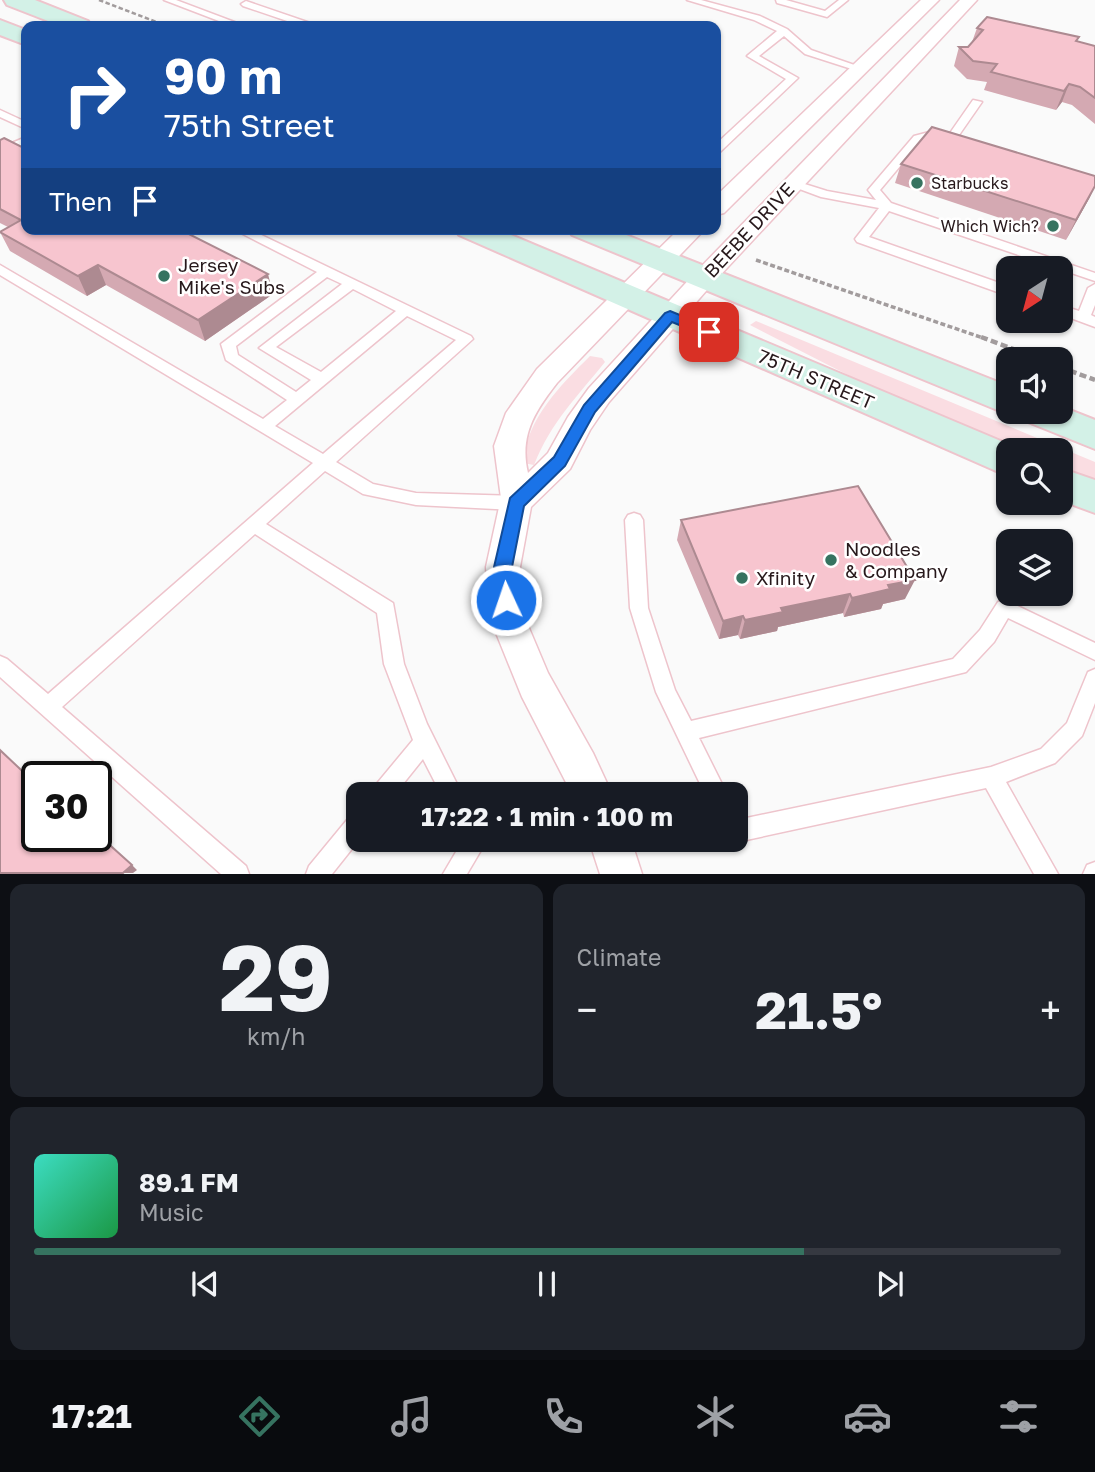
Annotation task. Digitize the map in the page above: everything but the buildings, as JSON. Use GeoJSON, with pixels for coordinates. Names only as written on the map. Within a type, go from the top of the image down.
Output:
{"type":"FeatureCollection","features":[{"type":"Feature","properties":{"kind":"main road"},"geometry":{"type":"LineString","coordinates":[[15,0],[68,21]]}},
{"type":"Feature","properties":{"kind":"main road"},"geometry":{"type":"LineString","coordinates":[[0,27],[21,36]]}},
{"type":"Feature","properties":{"kind":"main road","name":"75TH STREET"},"geometry":{"type":"LineString","coordinates":[[484,235],[996,455]]}},
{"type":"Feature","properties":{"kind":"main road"},"geometry":{"type":"LineString","coordinates":[[598,235],[996,395]]}},
{"type":"Feature","properties":{"kind":"main road"},"geometry":{"type":"LineString","coordinates":[[1068,424],[1095,435]]}},
{"type":"Feature","properties":{"kind":"main road"},"geometry":{"type":"LineString","coordinates":[[1073,488],[1095,497]]}},
{"type":"Feature","properties":{"kind":"street","name":"BEEBE DRIVE"},"geometry":{"type":"LineString","coordinates":[[721,203],[931,0]]}},
{"type":"Feature","properties":{"kind":"street","name":"BEEBE DRIVE"},"geometry":{"type":"LineString","coordinates":[[516,503],[559,461],[589,408],[704,278],[969,0]]}},
{"type":"Feature","properties":{"kind":"street"},"geometry":{"type":"LineString","coordinates":[[587,782],[578,760],[524,663],[512,629],[503,567],[516,503],[509,453],[512,435],[521,414],[547,376],[687,235]]}},
{"type":"Feature","properties":{"kind":"street"},"geometry":{"type":"LineString","coordinates":[[614,852],[621,873]]}},
{"type":"Feature","properties":{"kind":"lane"},"geometry":{"type":"LineString","coordinates":[[168,0],[226,21]]}},
{"type":"Feature","properties":{"kind":"lane"},"geometry":{"type":"LineString","coordinates":[[691,0],[757,18],[783,31],[807,52],[861,69]]}},
{"type":"Feature","properties":{"kind":"lane"},"geometry":{"type":"LineString","coordinates":[[757,18],[781,1],[828,14],[844,0]]}},
{"type":"Feature","properties":{"kind":"lane"},"geometry":{"type":"LineString","coordinates":[[246,4],[295,21]]}},
{"type":"Feature","properties":{"kind":"lane"},"geometry":{"type":"LineString","coordinates":[[721,145],[793,78],[751,56],[783,31]]}},
{"type":"Feature","properties":{"kind":"lane"},"geometry":{"type":"LineString","coordinates":[[953,136],[977,102]]}},
{"type":"Feature","properties":{"kind":"lane"},"geometry":{"type":"LineString","coordinates":[[0,113],[21,124]]}},
{"type":"Feature","properties":{"kind":"lane"},"geometry":{"type":"LineString","coordinates":[[887,206],[874,190],[918,138],[933,134],[966,140]]}},
{"type":"Feature","properties":{"kind":"lane"},"geometry":{"type":"LineString","coordinates":[[0,152],[21,142]]}},
{"type":"Feature","properties":{"kind":"lane"},"geometry":{"type":"LineString","coordinates":[[792,184],[825,194],[887,206],[1095,276]]}},
{"type":"Feature","properties":{"kind":"lane"},"geometry":{"type":"LineString","coordinates":[[887,206],[861,239],[996,287]]}},
{"type":"Feature","properties":{"kind":"lane"},"geometry":{"type":"LineString","coordinates":[[48,707],[255,525],[322,462],[466,340],[251,235]]}},
{"type":"Feature","properties":{"kind":"lane"},"geometry":{"type":"LineString","coordinates":[[0,270],[369,489],[416,499],[516,503]]}},
{"type":"Feature","properties":{"kind":"lane"},"geometry":{"type":"LineString","coordinates":[[297,399],[231,357],[228,344],[326,271]]}},
{"type":"Feature","properties":{"kind":"lane"},"geometry":{"type":"LineString","coordinates":[[322,379],[266,348],[351,284]]}},
{"type":"Feature","properties":{"kind":"lane"},"geometry":{"type":"LineString","coordinates":[[1089,320],[1095,288]]}},
{"type":"Feature","properties":{"kind":"lane"},"geometry":{"type":"LineString","coordinates":[[262,427],[406,310]]}},
{"type":"Feature","properties":{"kind":"lane"},"geometry":{"type":"LineString","coordinates":[[634,520],[639,608],[666,692],[710,782]]}},
{"type":"Feature","properties":{"kind":"lane"},"geometry":{"type":"LineString","coordinates":[[255,525],[386,609],[394,664],[425,741],[446,782]]}},
{"type":"Feature","properties":{"kind":"lane"},"geometry":{"type":"LineString","coordinates":[[685,733],[925,677],[959,666],[987,636],[1004,608],[1095,652]]}},
{"type":"Feature","properties":{"kind":"lane"},"geometry":{"type":"LineString","coordinates":[[0,665],[238,873]]}},
{"type":"Feature","properties":{"kind":"lane"},"geometry":{"type":"LineString","coordinates":[[748,829],[991,777],[1048,756],[1075,729],[1095,678]]}},
{"type":"Feature","properties":{"kind":"lane"},"geometry":{"type":"LineString","coordinates":[[392,782],[425,741]]}},
{"type":"Feature","properties":{"kind":"lane"},"geometry":{"type":"LineString","coordinates":[[991,777],[1047,873]]}},
{"type":"Feature","properties":{"kind":"lane"},"geometry":{"type":"LineString","coordinates":[[317,873],[346,838]]}},
{"type":"Feature","properties":{"kind":"lane"},"geometry":{"type":"LineString","coordinates":[[454,873],[468,852]]}},
{"type":"Feature","properties":{"kind":"path"},"geometry":{"type":"LineString","coordinates":[[99,0],[154,21]]}},
{"type":"Feature","properties":{"kind":"path"},"geometry":{"type":"LineString","coordinates":[[761,261],[917,313],[1008,347]]}},
{"type":"Feature","properties":{"kind":"path"},"geometry":{"type":"LineString","coordinates":[[1073,372],[1095,380]]}},
{"type":"Feature","properties":{"kind":"shaded area"},"geometry":{"type":"Polygon","coordinates":[[[756,321],[996,421],[996,424],[1004,424],[1037,438],[996,438],[996,442],[893,398],[750,325],[756,321]]]}},
{"type":"Feature","properties":{"kind":"shaded area"},"geometry":{"type":"Polygon","coordinates":[[[590,356],[602,358],[605,362],[548,436],[534,465],[523,463],[526,447],[538,417],[567,379],[590,356]]]}},
{"type":"Feature","properties":{"kind":"shaded area"},"geometry":{"type":"Polygon","coordinates":[[[1073,453],[1095,462],[1095,484],[1073,474],[1073,453]]]}},
{"type":"Feature","properties":{"kind":"place","name":"Starbucks"},"geometry":{"type":"Point","coordinates":[917,183]}},
{"type":"Feature","properties":{"kind":"place","name":"Which Wich?"},"geometry":{"type":"Point","coordinates":[1053,226]}},
{"type":"Feature","properties":{"kind":"place","name":"Jersey Mike's Subs"},"geometry":{"type":"Point","coordinates":[164,276]}},
{"type":"Feature","properties":{"kind":"place","name":"Noodles & Company"},"geometry":{"type":"Point","coordinates":[831,560]}},
{"type":"Feature","properties":{"kind":"place","name":"Xfinity"},"geometry":{"type":"Point","coordinates":[742,578]}},
{"type":"Feature","properties":{"kind":"route"},"geometry":{"type":"LineString","coordinates":[[506,600],[503,567],[516,503],[559,461],[589,408],[670,316],[709,332]]}}]}
